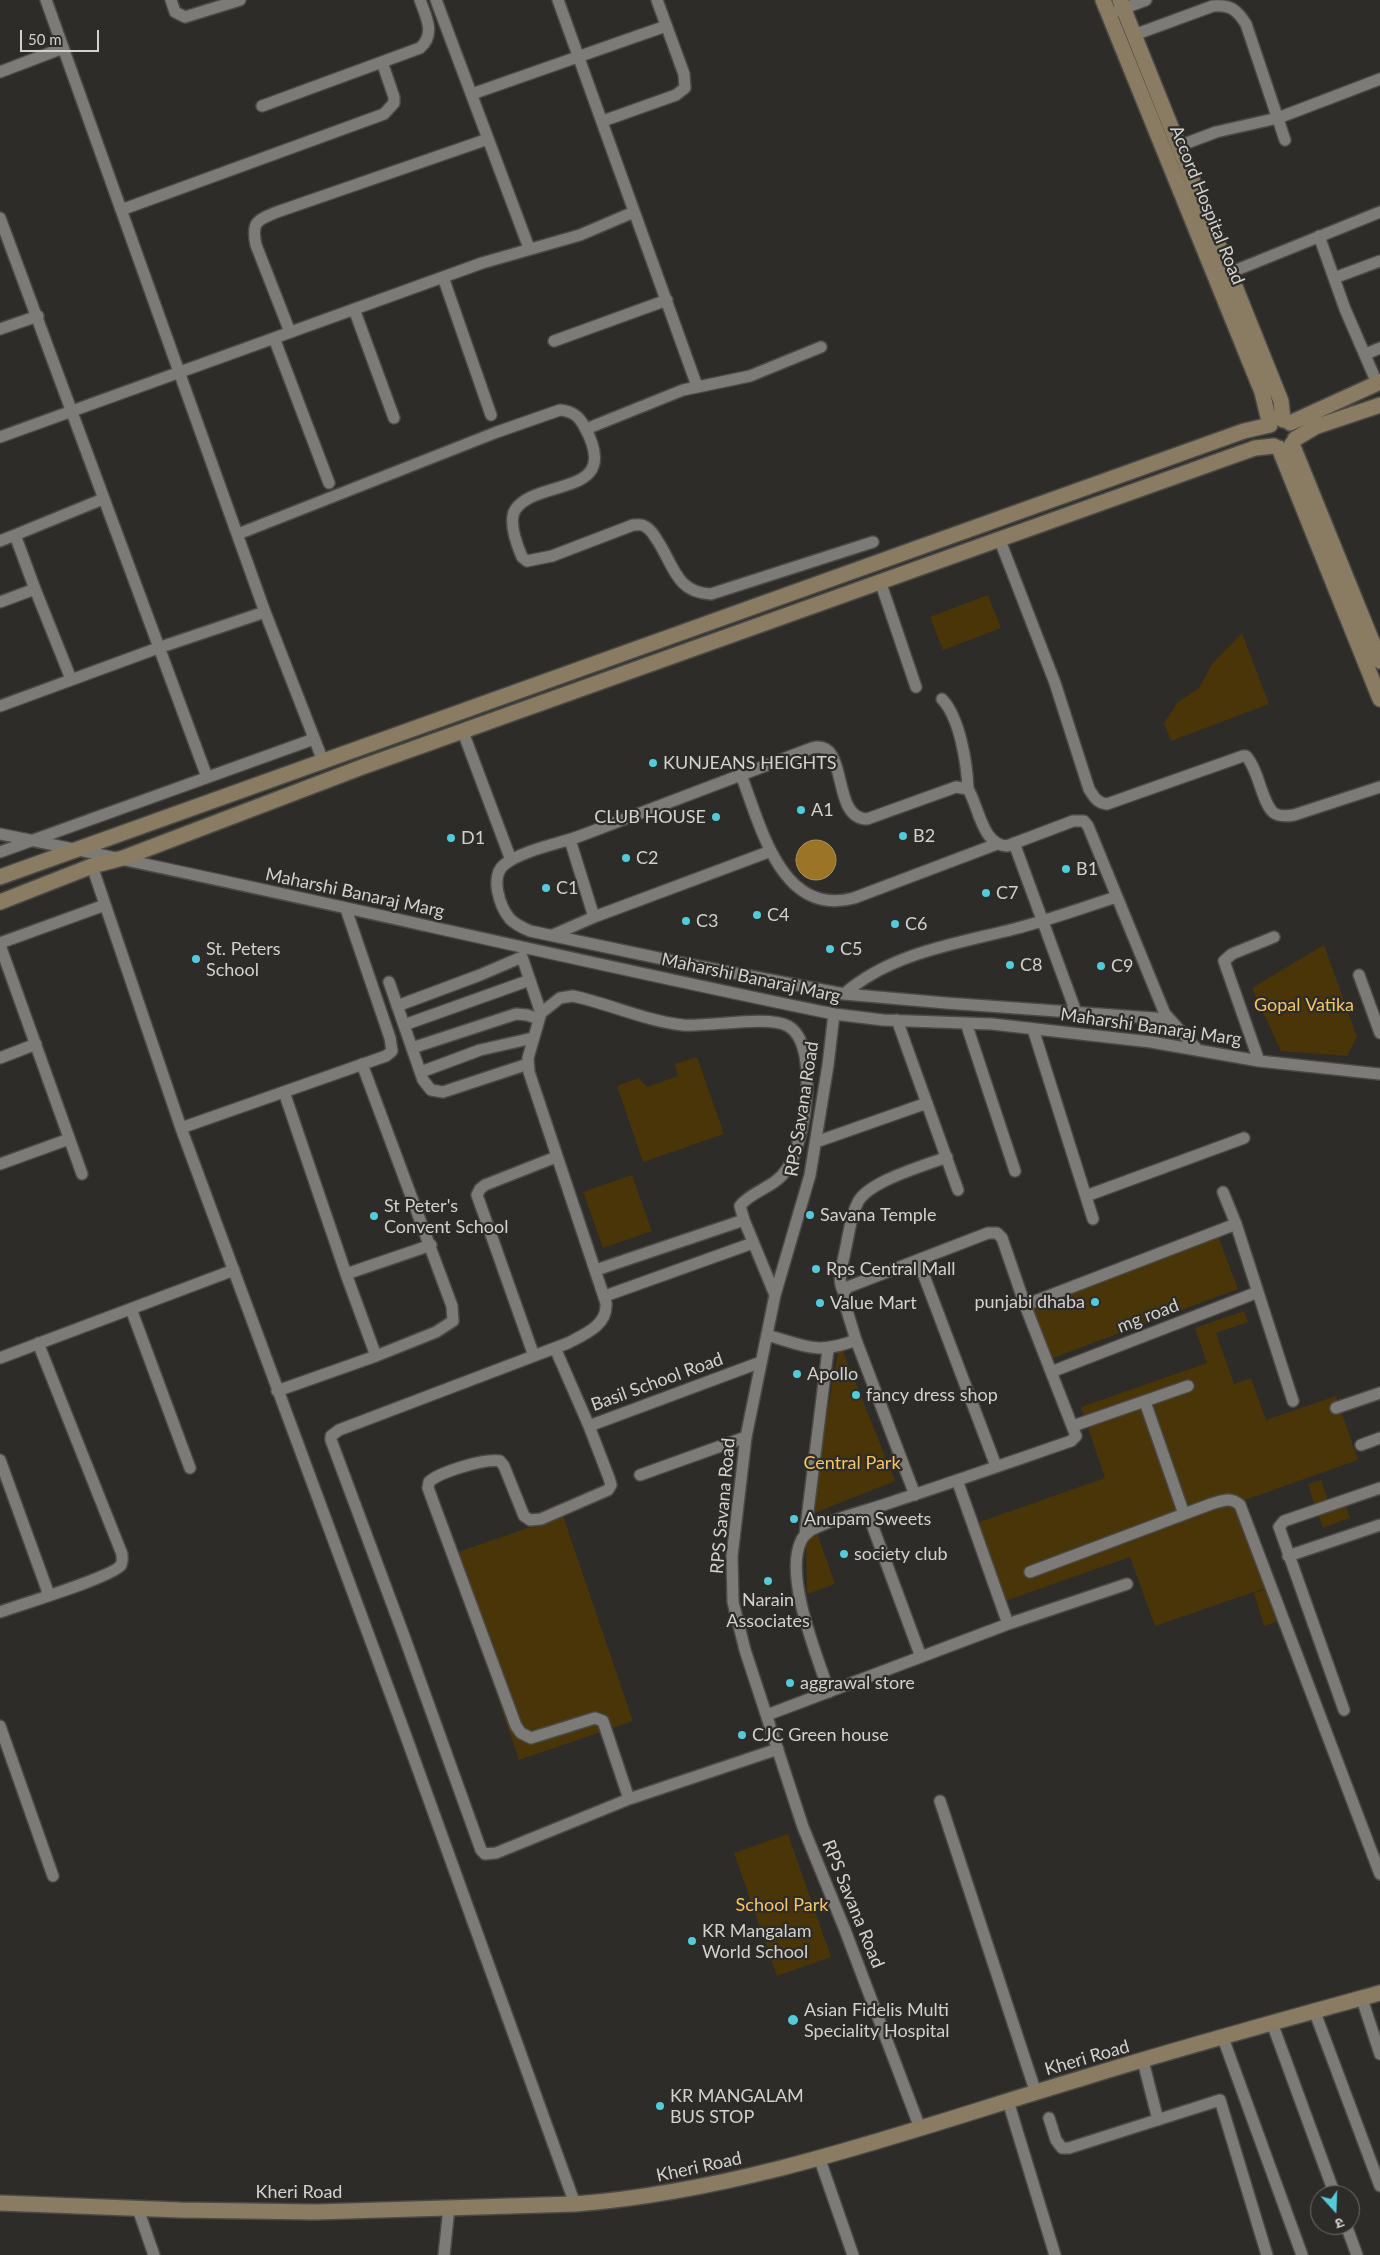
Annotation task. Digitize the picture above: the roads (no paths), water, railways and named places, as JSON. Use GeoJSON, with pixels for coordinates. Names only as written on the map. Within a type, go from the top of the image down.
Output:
{"type":"FeatureCollection","features":[{"type":"Feature","properties":{"kind":"street"},"geometry":{"type":"LineString","coordinates":[[46,0],[266,612],[323,761]]}},
{"type":"Feature","properties":{"kind":"street"},"geometry":{"type":"LineString","coordinates":[[171,0],[175,12],[185,17],[240,0]]}},
{"type":"Feature","properties":{"kind":"street"},"geometry":{"type":"LineString","coordinates":[[262,106],[420,48],[427,41],[429,34],[428,22],[420,0]]}},
{"type":"Feature","properties":{"kind":"street"},"geometry":{"type":"LineString","coordinates":[[436,0],[529,248]]}},
{"type":"Feature","properties":{"kind":"street"},"geometry":{"type":"LineString","coordinates":[[558,0],[697,386]]}},
{"type":"Feature","properties":{"kind":"street"},"geometry":{"type":"LineString","coordinates":[[603,121],[676,95],[685,88],[684,74],[657,0]]}},
{"type":"Feature","properties":{"kind":"street"},"geometry":{"type":"LineString","coordinates":[[1146,0],[1114,6],[1134,35],[1280,401],[1281,423],[1268,437],[1285,444],[1380,661]]}},
{"type":"Feature","properties":{"kind":"street"},"geometry":{"type":"LineString","coordinates":[[1134,35],[1213,6],[1224,4],[1232,7],[1239,13],[1246,24],[1285,140]]}},
{"type":"Feature","properties":{"kind":"street","name":"Accord Hospital Road"},"geometry":{"type":"LineString","coordinates":[[1114,6],[1262,392],[1281,423]]}},
{"type":"Feature","properties":{"kind":"street"},"geometry":{"type":"LineString","coordinates":[[472,94],[666,26]]}},
{"type":"Feature","properties":{"kind":"street"},"geometry":{"type":"LineString","coordinates":[[0,72],[62,48]]}},
{"type":"Feature","properties":{"kind":"street"},"geometry":{"type":"LineString","coordinates":[[121,210],[384,114],[394,103],[394,97],[382,62]]}},
{"type":"Feature","properties":{"kind":"street"},"geometry":{"type":"LineString","coordinates":[[1179,146],[1216,132],[1278,118],[1380,80]]}},
{"type":"Feature","properties":{"kind":"street"},"geometry":{"type":"LineString","coordinates":[[290,332],[256,245],[253,232],[255,224],[277,212],[488,139]]}},
{"type":"Feature","properties":{"kind":"street"},"geometry":{"type":"LineString","coordinates":[[0,437],[443,277],[529,248],[580,235],[634,212]]}},
{"type":"Feature","properties":{"kind":"street"},"geometry":{"type":"LineString","coordinates":[[1229,272],[1380,212]]}},
{"type":"Feature","properties":{"kind":"street"},"geometry":{"type":"LineString","coordinates":[[0,218],[2,231],[38,316],[70,412],[207,777]]}},
{"type":"Feature","properties":{"kind":"street"},"geometry":{"type":"LineString","coordinates":[[0,877],[1244,431],[1281,423],[1379,382],[1334,278],[1319,236]]}},
{"type":"Feature","properties":{"kind":"street"},"geometry":{"type":"LineString","coordinates":[[1334,278],[1380,261]]}},
{"type":"Feature","properties":{"kind":"street"},"geometry":{"type":"LineString","coordinates":[[443,277],[491,415]]}},
{"type":"Feature","properties":{"kind":"street"},"geometry":{"type":"LineString","coordinates":[[554,341],[667,300]]}},
{"type":"Feature","properties":{"kind":"street"},"geometry":{"type":"LineString","coordinates":[[354,309],[394,418]]}},
{"type":"Feature","properties":{"kind":"street"},"geometry":{"type":"LineString","coordinates":[[0,329],[38,316]]}},
{"type":"Feature","properties":{"kind":"street"},"geometry":{"type":"LineString","coordinates":[[274,338],[329,483]]}},
{"type":"Feature","properties":{"kind":"street"},"geometry":{"type":"LineString","coordinates":[[586,429],[697,386],[750,376],[821,347]]}},
{"type":"Feature","properties":{"kind":"street"},"geometry":{"type":"LineString","coordinates":[[1366,354],[1380,348]]}},
{"type":"Feature","properties":{"kind":"street"},"geometry":{"type":"LineString","coordinates":[[0,902],[92,866],[123,858],[362,767],[999,538],[1255,448],[1285,444],[1315,427],[1380,404]]}},
{"type":"Feature","properties":{"kind":"street"},"geometry":{"type":"LineString","coordinates":[[238,534],[497,432],[560,410],[576,415],[586,429],[594,451],[594,466],[589,474],[578,480],[528,499],[517,507],[512,515],[517,545],[522,558],[528,561],[552,556],[633,525],[644,526],[652,532],[680,580],[689,589],[697,593],[711,594],[873,542]]}},
{"type":"Feature","properties":{"kind":"street"},"geometry":{"type":"LineString","coordinates":[[1281,423],[1296,431],[1285,444]]}},
{"type":"Feature","properties":{"kind":"street"},"geometry":{"type":"LineString","coordinates":[[1285,444],[1380,699]]}},
{"type":"Feature","properties":{"kind":"street"},"geometry":{"type":"LineString","coordinates":[[0,541],[103,499]]}},
{"type":"Feature","properties":{"kind":"street"},"geometry":{"type":"LineString","coordinates":[[16,535],[35,589],[71,679]]}},
{"type":"Feature","properties":{"kind":"street"},"geometry":{"type":"LineString","coordinates":[[999,538],[1055,683],[1089,789],[1095,799],[1101,803],[1107,804],[1243,756],[1246,756],[1254,767],[1272,810],[1280,815],[1294,815],[1380,787]]}},
{"type":"Feature","properties":{"kind":"street"},"geometry":{"type":"LineString","coordinates":[[880,581],[916,687]]}},
{"type":"Feature","properties":{"kind":"street"},"geometry":{"type":"LineString","coordinates":[[0,602],[35,589]]}},
{"type":"Feature","properties":{"kind":"street"},"geometry":{"type":"LineString","coordinates":[[0,706],[158,648],[266,612]]}},
{"type":"Feature","properties":{"kind":"street"},"geometry":{"type":"LineString","coordinates":[[942,699],[950,712],[965,755],[968,789],[989,837],[997,844],[1007,846],[1073,821],[1084,821],[1088,826],[1168,1019],[1196,1048]]}},
{"type":"Feature","properties":{"kind":"street"},"geometry":{"type":"LineString","coordinates":[[463,732],[511,860]]}},
{"type":"Feature","properties":{"kind":"street"},"geometry":{"type":"LineString","coordinates":[[0,852],[314,739]]}},
{"type":"Feature","properties":{"kind":"street"},"geometry":{"type":"LineString","coordinates":[[968,789],[963,787],[948,788],[867,819],[859,819],[849,811],[832,756],[826,748],[819,746],[570,840],[511,860],[503,865],[498,876],[498,889],[505,912],[521,928],[682,963],[844,994],[1168,1019]]}},
{"type":"Feature","properties":{"kind":"street"},"geometry":{"type":"LineString","coordinates":[[741,775],[776,863],[802,891],[818,899],[834,901],[854,898],[997,844]]}},
{"type":"Feature","properties":{"kind":"street","name":"Maharshi Banaraj Marg"},"geometry":{"type":"LineString","coordinates":[[0,834],[123,858],[346,909],[834,1014],[1033,1029],[1196,1048],[1259,1061],[1380,1074]]}},
{"type":"Feature","properties":{"kind":"street"},"geometry":{"type":"LineString","coordinates":[[570,840],[594,917]]}},
{"type":"Feature","properties":{"kind":"street"},"geometry":{"type":"LineString","coordinates":[[1014,843],[1044,920],[1076,1012]]}},
{"type":"Feature","properties":{"kind":"street"},"geometry":{"type":"LineString","coordinates":[[553,935],[594,917],[771,851]]}},
{"type":"Feature","properties":{"kind":"street"},"geometry":{"type":"LineString","coordinates":[[92,866],[181,1128],[403,1728],[575,2204]]}},
{"type":"Feature","properties":{"kind":"street"},"geometry":{"type":"LineString","coordinates":[[844,994],[860,980],[898,961],[1044,920],[1116,897]]}},
{"type":"Feature","properties":{"kind":"street"},"geometry":{"type":"LineString","coordinates":[[82,1174],[0,944],[105,906]]}},
{"type":"Feature","properties":{"kind":"street"},"geometry":{"type":"LineString","coordinates":[[181,1128],[386,1056],[392,1051],[392,1046],[346,909]]}},
{"type":"Feature","properties":{"kind":"street"},"geometry":{"type":"LineString","coordinates":[[1259,1061],[1224,961],[1232,954],[1274,937]]}},
{"type":"Feature","properties":{"kind":"street"},"geometry":{"type":"LineString","coordinates":[[398,1006],[522,957],[540,1016]]}},
{"type":"Feature","properties":{"kind":"street"},"geometry":{"type":"LineString","coordinates":[[1359,975],[1380,1033]]}},
{"type":"Feature","properties":{"kind":"street"},"geometry":{"type":"LineString","coordinates":[[404,1025],[530,980]]}},
{"type":"Feature","properties":{"kind":"street"},"geometry":{"type":"LineString","coordinates":[[389,982],[421,1072],[431,1090],[443,1092],[528,1064]]}},
{"type":"Feature","properties":{"kind":"street"},"geometry":{"type":"LineString","coordinates":[[775,1295],[740,1206],[742,1202],[777,1182],[796,1155],[805,1114],[806,1073],[805,1054],[800,1040],[793,1030],[778,1022],[683,1025],[650,1018],[573,996],[560,998],[540,1016],[528,1064],[556,1157],[605,1296],[607,1309],[604,1318],[588,1332],[555,1348],[339,1430],[331,1436],[331,1440],[404,1636],[480,1850],[485,1854],[496,1853],[629,1799],[778,1749]]}},
{"type":"Feature","properties":{"kind":"street"},"geometry":{"type":"LineString","coordinates":[[412,1048],[516,1014],[540,1016]]}},
{"type":"Feature","properties":{"kind":"street","name":"RPS Savana Road"},"geometry":{"type":"LineString","coordinates":[[834,1014],[810,1175],[775,1295],[746,1437],[732,1556],[733,1602],[745,1650],[803,1827],[845,1930],[920,2128]]}},
{"type":"Feature","properties":{"kind":"street"},"geometry":{"type":"LineString","coordinates":[[897,1020],[958,1190]]}},
{"type":"Feature","properties":{"kind":"street"},"geometry":{"type":"LineString","coordinates":[[966,1023],[1015,1171]]}},
{"type":"Feature","properties":{"kind":"street"},"geometry":{"type":"LineString","coordinates":[[1033,1029],[1093,1218]]}},
{"type":"Feature","properties":{"kind":"street"},"geometry":{"type":"LineString","coordinates":[[421,1072],[493,1046],[533,1038]]}},
{"type":"Feature","properties":{"kind":"street"},"geometry":{"type":"LineString","coordinates":[[0,1058],[36,1044]]}},
{"type":"Feature","properties":{"kind":"street"},"geometry":{"type":"LineString","coordinates":[[277,1391],[376,1356],[436,1332],[452,1321],[452,1306],[431,1245],[362,1064]]}},
{"type":"Feature","properties":{"kind":"street"},"geometry":{"type":"LineString","coordinates":[[284,1092],[376,1356]]}},
{"type":"Feature","properties":{"kind":"street"},"geometry":{"type":"LineString","coordinates":[[816,1142],[927,1103]]}},
{"type":"Feature","properties":{"kind":"street"},"geometry":{"type":"LineString","coordinates":[[0,1164],[69,1138]]}},
{"type":"Feature","properties":{"kind":"street"},"geometry":{"type":"LineString","coordinates":[[1086,1196],[1244,1138]]}},
{"type":"Feature","properties":{"kind":"street"},"geometry":{"type":"LineString","coordinates":[[534,1356],[477,1196],[480,1189],[485,1186],[556,1157]]}},
{"type":"Feature","properties":{"kind":"street"},"geometry":{"type":"LineString","coordinates":[[915,1494],[856,1340],[844,1301],[844,1292],[840,1285],[842,1267],[854,1214],[862,1196],[880,1184],[947,1157]]}},
{"type":"Feature","properties":{"kind":"street"},"geometry":{"type":"LineString","coordinates":[[1224,1192],[1293,1401]]}},
{"type":"Feature","properties":{"kind":"street"},"geometry":{"type":"LineString","coordinates":[[596,1270],[744,1220]]}},
{"type":"Feature","properties":{"kind":"street"},"geometry":{"type":"LineString","coordinates":[[1025,1305],[1236,1224]]}},
{"type":"Feature","properties":{"kind":"street"},"geometry":{"type":"LineString","coordinates":[[805,1535],[817,1528],[1071,1441],[1076,1436],[1074,1426],[1025,1305],[1002,1238],[997,1233],[981,1236],[918,1260],[848,1287],[844,1292]]}},
{"type":"Feature","properties":{"kind":"street"},"geometry":{"type":"LineString","coordinates":[[605,1296],[753,1243]]}},
{"type":"Feature","properties":{"kind":"street"},"geometry":{"type":"LineString","coordinates":[[346,1274],[431,1245]]}},
{"type":"Feature","properties":{"kind":"street"},"geometry":{"type":"LineString","coordinates":[[918,1260],[996,1466]]}},
{"type":"Feature","properties":{"kind":"street"},"geometry":{"type":"LineString","coordinates":[[0,1358],[234,1270]]}},
{"type":"Feature","properties":{"kind":"street","name":"mg road"},"geometry":{"type":"LineString","coordinates":[[1051,1372],[1258,1292]]}},
{"type":"Feature","properties":{"kind":"street"},"geometry":{"type":"LineString","coordinates":[[131,1309],[190,1468]]}},
{"type":"Feature","properties":{"kind":"street"},"geometry":{"type":"LineString","coordinates":[[767,1335],[816,1349],[828,1350],[856,1340]]}},
{"type":"Feature","properties":{"kind":"street"},"geometry":{"type":"LineString","coordinates":[[0,1612],[114,1571],[122,1562],[122,1554],[38,1343]]}},
{"type":"Feature","properties":{"kind":"street","name":"Basil School Road"},"geometry":{"type":"LineString","coordinates":[[555,1348],[589,1426],[761,1362]]}},
{"type":"Feature","properties":{"kind":"street"},"geometry":{"type":"LineString","coordinates":[[828,1350],[805,1535],[800,1545],[797,1563],[800,1598],[829,1692]]}},
{"type":"Feature","properties":{"kind":"street"},"geometry":{"type":"LineString","coordinates":[[1074,1426],[1188,1386]]}},
{"type":"Feature","properties":{"kind":"street"},"geometry":{"type":"LineString","coordinates":[[1336,1408],[1380,1393]]}},
{"type":"Feature","properties":{"kind":"street"},"geometry":{"type":"LineString","coordinates":[[1145,1402],[1184,1514]]}},
{"type":"Feature","properties":{"kind":"street"},"geometry":{"type":"LineString","coordinates":[[589,1426],[609,1478],[610,1485],[608,1490],[541,1518],[530,1520],[524,1516],[504,1466],[500,1461],[486,1461],[441,1476],[429,1482],[428,1488],[516,1726],[522,1733],[531,1738],[595,1718],[603,1721],[606,1725],[629,1799]]}},
{"type":"Feature","properties":{"kind":"street"},"geometry":{"type":"LineString","coordinates":[[640,1475],[746,1437]]}},
{"type":"Feature","properties":{"kind":"street"},"geometry":{"type":"LineString","coordinates":[[1361,1445],[1380,1438]]}},
{"type":"Feature","properties":{"kind":"street"},"geometry":{"type":"LineString","coordinates":[[0,1460],[49,1595]]}},
{"type":"Feature","properties":{"kind":"street"},"geometry":{"type":"LineString","coordinates":[[957,1480],[1008,1624]]}},
{"type":"Feature","properties":{"kind":"street"},"geometry":{"type":"LineString","coordinates":[[1344,1710],[1279,1532],[1281,1523],[1284,1521],[1380,1488]]}},
{"type":"Feature","properties":{"kind":"street"},"geometry":{"type":"LineString","coordinates":[[1030,1572],[1184,1514],[1227,1500],[1232,1500],[1240,1505],[1380,1874]]}},
{"type":"Feature","properties":{"kind":"street"},"geometry":{"type":"LineString","coordinates":[[867,1511],[921,1657]]}},
{"type":"Feature","properties":{"kind":"street"},"geometry":{"type":"LineString","coordinates":[[1288,1556],[1380,1525]]}},
{"type":"Feature","properties":{"kind":"street"},"geometry":{"type":"LineString","coordinates":[[767,1716],[1008,1624],[1127,1584]]}},
{"type":"Feature","properties":{"kind":"street"},"geometry":{"type":"LineString","coordinates":[[0,1726],[53,1876]]}},
{"type":"Feature","properties":{"kind":"street"},"geometry":{"type":"LineString","coordinates":[[940,1801],[1036,2092]]}},
{"type":"Feature","properties":{"kind":"street","name":"Kheri Road"},"geometry":{"type":"LineString","coordinates":[[0,2203],[138,2209],[316,2212],[575,2204],[674,2192],[737,2179],[819,2157],[1314,2010],[1380,1994]]}},
{"type":"Feature","properties":{"kind":"street"},"geometry":{"type":"LineString","coordinates":[[1362,1998],[1380,2054]]}},
{"type":"Feature","properties":{"kind":"street"},"geometry":{"type":"LineString","coordinates":[[1314,2010],[1374,2154],[1380,2186]]}},
{"type":"Feature","properties":{"kind":"street"},"geometry":{"type":"LineString","coordinates":[[1272,2023],[1331,2185]]}},
{"type":"Feature","properties":{"kind":"street"},"geometry":{"type":"LineString","coordinates":[[1224,2038],[1302,2255]]}},
{"type":"Feature","properties":{"kind":"street"},"geometry":{"type":"LineString","coordinates":[[1143,2061],[1158,2120]]}},
{"type":"Feature","properties":{"kind":"street"},"geometry":{"type":"LineString","coordinates":[[1049,2118],[1056,2140],[1062,2148],[1069,2148],[1220,2100],[1267,2255]]}},
{"type":"Feature","properties":{"kind":"street"},"geometry":{"type":"LineString","coordinates":[[1008,2101],[1055,2255]]}},
{"type":"Feature","properties":{"kind":"street"},"geometry":{"type":"LineString","coordinates":[[819,2157],[853,2255]]}},
{"type":"Feature","properties":{"kind":"street"},"geometry":{"type":"LineString","coordinates":[[444,2255],[449,2208]]}},
{"type":"Feature","properties":{"kind":"street"},"geometry":{"type":"LineString","coordinates":[[138,2209],[154,2255]]}},
{"type":"Feature","properties":{"kind":"street"},"geometry":{"type":"LineString","coordinates":[[1350,2235],[1357,2255]]}},
{"type":"Feature","properties":{"kind":"place","name":"KUNJEANS HEIGHTS"},"geometry":{"type":"Point","coordinates":[653,763]}},
{"type":"Feature","properties":{"kind":"place","name":"A1"},"geometry":{"type":"Point","coordinates":[801,810]}},
{"type":"Feature","properties":{"kind":"place","name":"CLUB HOUSE"},"geometry":{"type":"Point","coordinates":[716,817]}},
{"type":"Feature","properties":{"kind":"place","name":"B2"},"geometry":{"type":"Point","coordinates":[903,836]}},
{"type":"Feature","properties":{"kind":"place","name":"D1"},"geometry":{"type":"Point","coordinates":[451,838]}},
{"type":"Feature","properties":{"kind":"place","name":"C2"},"geometry":{"type":"Point","coordinates":[626,858]}},
{"type":"Feature","properties":{"kind":"place","name":"B1"},"geometry":{"type":"Point","coordinates":[1066,869]}},
{"type":"Feature","properties":{"kind":"place","name":"C1"},"geometry":{"type":"Point","coordinates":[546,888]}},
{"type":"Feature","properties":{"kind":"place","name":"C7"},"geometry":{"type":"Point","coordinates":[986,893]}},
{"type":"Feature","properties":{"kind":"place","name":"C4"},"geometry":{"type":"Point","coordinates":[757,915]}},
{"type":"Feature","properties":{"kind":"place","name":"C3"},"geometry":{"type":"Point","coordinates":[686,921]}},
{"type":"Feature","properties":{"kind":"place","name":"C6"},"geometry":{"type":"Point","coordinates":[895,924]}},
{"type":"Feature","properties":{"kind":"place","name":"C5"},"geometry":{"type":"Point","coordinates":[830,949]}},
{"type":"Feature","properties":{"kind":"place","name":"St. Peters School"},"geometry":{"type":"Point","coordinates":[196,959]}},
{"type":"Feature","properties":{"kind":"place","name":"C8"},"geometry":{"type":"Point","coordinates":[1010,965]}},
{"type":"Feature","properties":{"kind":"place","name":"C9"},"geometry":{"type":"Point","coordinates":[1101,966]}},
{"type":"Feature","properties":{"kind":"place","name":"Savana Temple"},"geometry":{"type":"Point","coordinates":[810,1215]}},
{"type":"Feature","properties":{"kind":"place","name":"St Peter's Convent School"},"geometry":{"type":"Point","coordinates":[374,1216]}},
{"type":"Feature","properties":{"kind":"place","name":"Rps Central Mall"},"geometry":{"type":"Point","coordinates":[816,1269]}},
{"type":"Feature","properties":{"kind":"place","name":"punjabi dhaba"},"geometry":{"type":"Point","coordinates":[1095,1302]}},
{"type":"Feature","properties":{"kind":"place","name":"Value Mart"},"geometry":{"type":"Point","coordinates":[820,1303]}},
{"type":"Feature","properties":{"kind":"place","name":"Apollo"},"geometry":{"type":"Point","coordinates":[797,1374]}},
{"type":"Feature","properties":{"kind":"place","name":"fancy dress shop"},"geometry":{"type":"Point","coordinates":[856,1395]}},
{"type":"Feature","properties":{"kind":"place","name":"Anupam Sweets"},"geometry":{"type":"Point","coordinates":[794,1519]}},
{"type":"Feature","properties":{"kind":"place","name":"society club"},"geometry":{"type":"Point","coordinates":[844,1554]}},
{"type":"Feature","properties":{"kind":"place","name":"Narain Associates"},"geometry":{"type":"Point","coordinates":[768,1581]}},
{"type":"Feature","properties":{"kind":"place","name":"aggrawal store"},"geometry":{"type":"Point","coordinates":[790,1683]}},
{"type":"Feature","properties":{"kind":"place","name":"CJC Green house"},"geometry":{"type":"Point","coordinates":[742,1735]}},
{"type":"Feature","properties":{"kind":"place","name":"KR Mangalam World School"},"geometry":{"type":"Point","coordinates":[692,1941]}},
{"type":"Feature","properties":{"kind":"place","name":"Asian Fidelis Multi Speciality Hospital"},"geometry":{"type":"Point","coordinates":[793,2020]}},
{"type":"Feature","properties":{"kind":"place","name":"KR MANGALAM BUS STOP"},"geometry":{"type":"Point","coordinates":[660,2106]}},
{"type":"Feature","properties":{"kind":"park label","name":"Gopal Vatika"},"geometry":{"type":"Point","coordinates":[1304,1005]}},
{"type":"Feature","properties":{"kind":"park label","name":"Central Park"},"geometry":{"type":"Point","coordinates":[852,1463]}},
{"type":"Feature","properties":{"kind":"park label","name":"School Park"},"geometry":{"type":"Point","coordinates":[782,1905]}}]}
